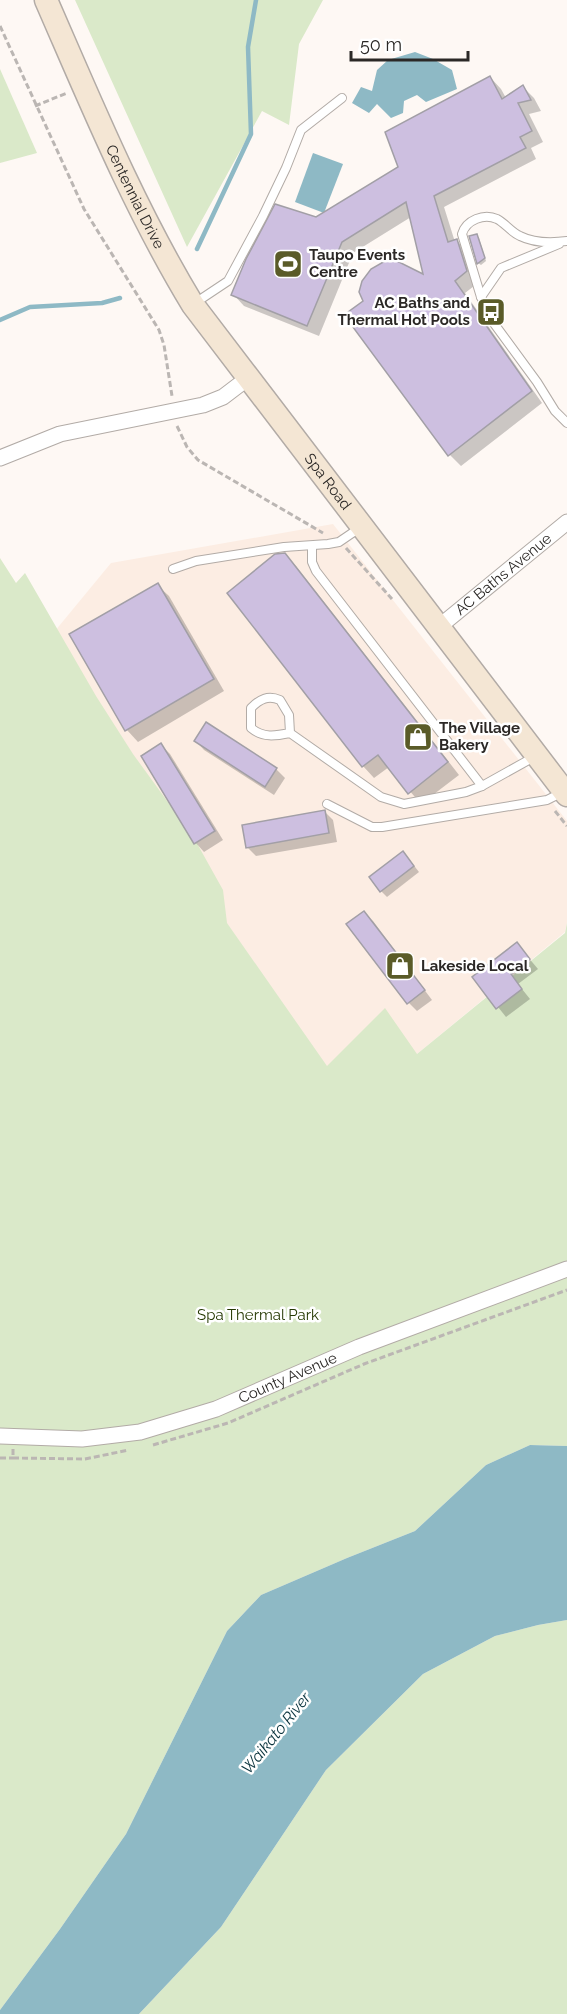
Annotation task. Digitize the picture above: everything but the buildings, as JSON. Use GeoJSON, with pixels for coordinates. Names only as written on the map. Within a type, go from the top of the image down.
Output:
{"type":"FeatureCollection","features":[{"type":"Feature","properties":{"kind":"main road","name":"Centennial Drive"},"geometry":{"type":"LineString","coordinates":[[46,0],[138,206],[163,256],[193,305],[248,378]]}},
{"type":"Feature","properties":{"kind":"main road","name":"Spa Road"},"geometry":{"type":"LineString","coordinates":[[248,378],[538,754],[559,795]]}},
{"type":"Feature","properties":{"kind":"street"},"geometry":{"type":"LineString","coordinates":[[0,458],[60,434],[203,405],[223,397],[248,378]]}},
{"type":"Feature","properties":{"kind":"street","name":"AC Baths Avenue"},"geometry":{"type":"LineString","coordinates":[[440,626],[567,522]]}},
{"type":"Feature","properties":{"kind":"street","name":"County Avenue"},"geometry":{"type":"LineString","coordinates":[[0,1436],[82,1439],[140,1432],[216,1409],[359,1347],[567,1269]]}},
{"type":"Feature","properties":{"kind":"lane"},"geometry":{"type":"LineString","coordinates":[[193,305],[228,281],[263,216],[286,168],[301,129],[342,98]]}},
{"type":"Feature","properties":{"kind":"lane"},"geometry":{"type":"LineString","coordinates":[[566,241],[544,243],[520,237],[499,220],[491,217],[471,220],[464,226],[462,234],[481,297],[490,318],[537,382],[555,411],[567,423]]}},
{"type":"Feature","properties":{"kind":"lane"},"geometry":{"type":"LineString","coordinates":[[481,297],[501,268],[566,241]]}},
{"type":"Feature","properties":{"kind":"lane"},"geometry":{"type":"LineString","coordinates":[[173,569],[207,559],[284,547],[339,542],[362,526]]}},
{"type":"Feature","properties":{"kind":"lane"},"geometry":{"type":"LineString","coordinates":[[312,546],[312,562],[316,571],[482,786]]}},
{"type":"Feature","properties":{"kind":"lane"},"geometry":{"type":"LineString","coordinates":[[290,733],[289,715],[280,700],[264,698],[251,708],[251,728],[259,735],[273,736],[290,733],[381,797],[404,804],[456,794],[482,786],[538,754]]}},
{"type":"Feature","properties":{"kind":"lane"},"geometry":{"type":"LineString","coordinates":[[327,804],[372,827],[382,827],[559,795]]}},
{"type":"Feature","properties":{"kind":"path"},"geometry":{"type":"LineString","coordinates":[[0,26],[84,209],[159,330],[164,345],[173,402]]}},
{"type":"Feature","properties":{"kind":"path"},"geometry":{"type":"LineString","coordinates":[[35,106],[72,90]]}},
{"type":"Feature","properties":{"kind":"path"},"geometry":{"type":"LineString","coordinates":[[176,422],[187,447],[198,460],[339,542],[398,606]]}},
{"type":"Feature","properties":{"kind":"path"},"geometry":{"type":"LineString","coordinates":[[559,795],[567,826]]}},
{"type":"Feature","properties":{"kind":"path"},"geometry":{"type":"LineString","coordinates":[[0,1458],[13,1458]]}},
{"type":"Feature","properties":{"kind":"shaded area"},"geometry":{"type":"Polygon","coordinates":[[[333,524],[567,821],[567,923],[565,932],[417,1054],[327,1067],[181,858],[50,637],[111,563],[333,524]]]}},
{"type":"Feature","properties":{"kind":"green space"},"geometry":{"type":"Polygon","coordinates":[[[75,0],[323,0],[299,44],[289,125],[262,111],[187,247],[75,0]]]}},
{"type":"Feature","properties":{"kind":"green space"},"geometry":{"type":"Polygon","coordinates":[[[0,69],[37,153],[0,163],[0,69]]]}},
{"type":"Feature","properties":{"kind":"green space","name":"Spa Thermal Park"},"geometry":{"type":"Polygon","coordinates":[[[0,558],[16,583],[25,573],[96,696],[133,754],[194,838],[223,890],[227,923],[327,1066],[385,1008],[417,1054],[565,933],[567,923],[567,1446],[530,1445],[486,1465],[415,1531],[261,1595],[227,1631],[126,1834],[0,2010],[0,558]]]}},
{"type":"Feature","properties":{"kind":"green space"},"geometry":{"type":"Polygon","coordinates":[[[567,1620],[567,2014],[139,2014],[221,1927],[326,1770],[423,1674],[495,1636],[567,1620]]]}},
{"type":"Feature","properties":{"kind":"water"},"geometry":{"type":"Polygon","coordinates":[[[415,52],[452,70],[457,89],[426,102],[417,95],[404,101],[403,113],[391,118],[377,104],[369,113],[352,103],[361,87],[372,91],[377,70],[388,60],[415,52]]]}},
{"type":"Feature","properties":{"kind":"water"},"geometry":{"type":"Polygon","coordinates":[[[313,153],[343,164],[324,213],[295,202],[313,153]]]}},
{"type":"Feature","properties":{"kind":"water","name":"Waikato River"},"geometry":{"type":"Polygon","coordinates":[[[530,1445],[567,1446],[567,1620],[495,1636],[423,1674],[326,1770],[221,1927],[139,2014],[0,2014],[0,2010],[126,1834],[227,1631],[261,1595],[415,1531],[486,1465],[530,1445]]]}},
{"type":"Feature","properties":{"kind":"waterway"},"geometry":{"type":"LineString","coordinates":[[197,249],[251,134],[248,47],[256,0]]}},
{"type":"Feature","properties":{"kind":"waterway"},"geometry":{"type":"LineString","coordinates":[[0,320],[30,307],[102,303],[120,298]]}},
{"type":"Feature","properties":{"kind":"place","name":"Taupo Events Centre"},"geometry":{"type":"Point","coordinates":[288,264]}},
{"type":"Feature","properties":{"kind":"place","name":"AC Baths and Thermal Hot Pools"},"geometry":{"type":"Point","coordinates":[491,312]}},
{"type":"Feature","properties":{"kind":"place","name":"The Village Bakery"},"geometry":{"type":"Point","coordinates":[418,737]}},
{"type":"Feature","properties":{"kind":"place","name":"Lakeside Local"},"geometry":{"type":"Point","coordinates":[400,966]}}]}
